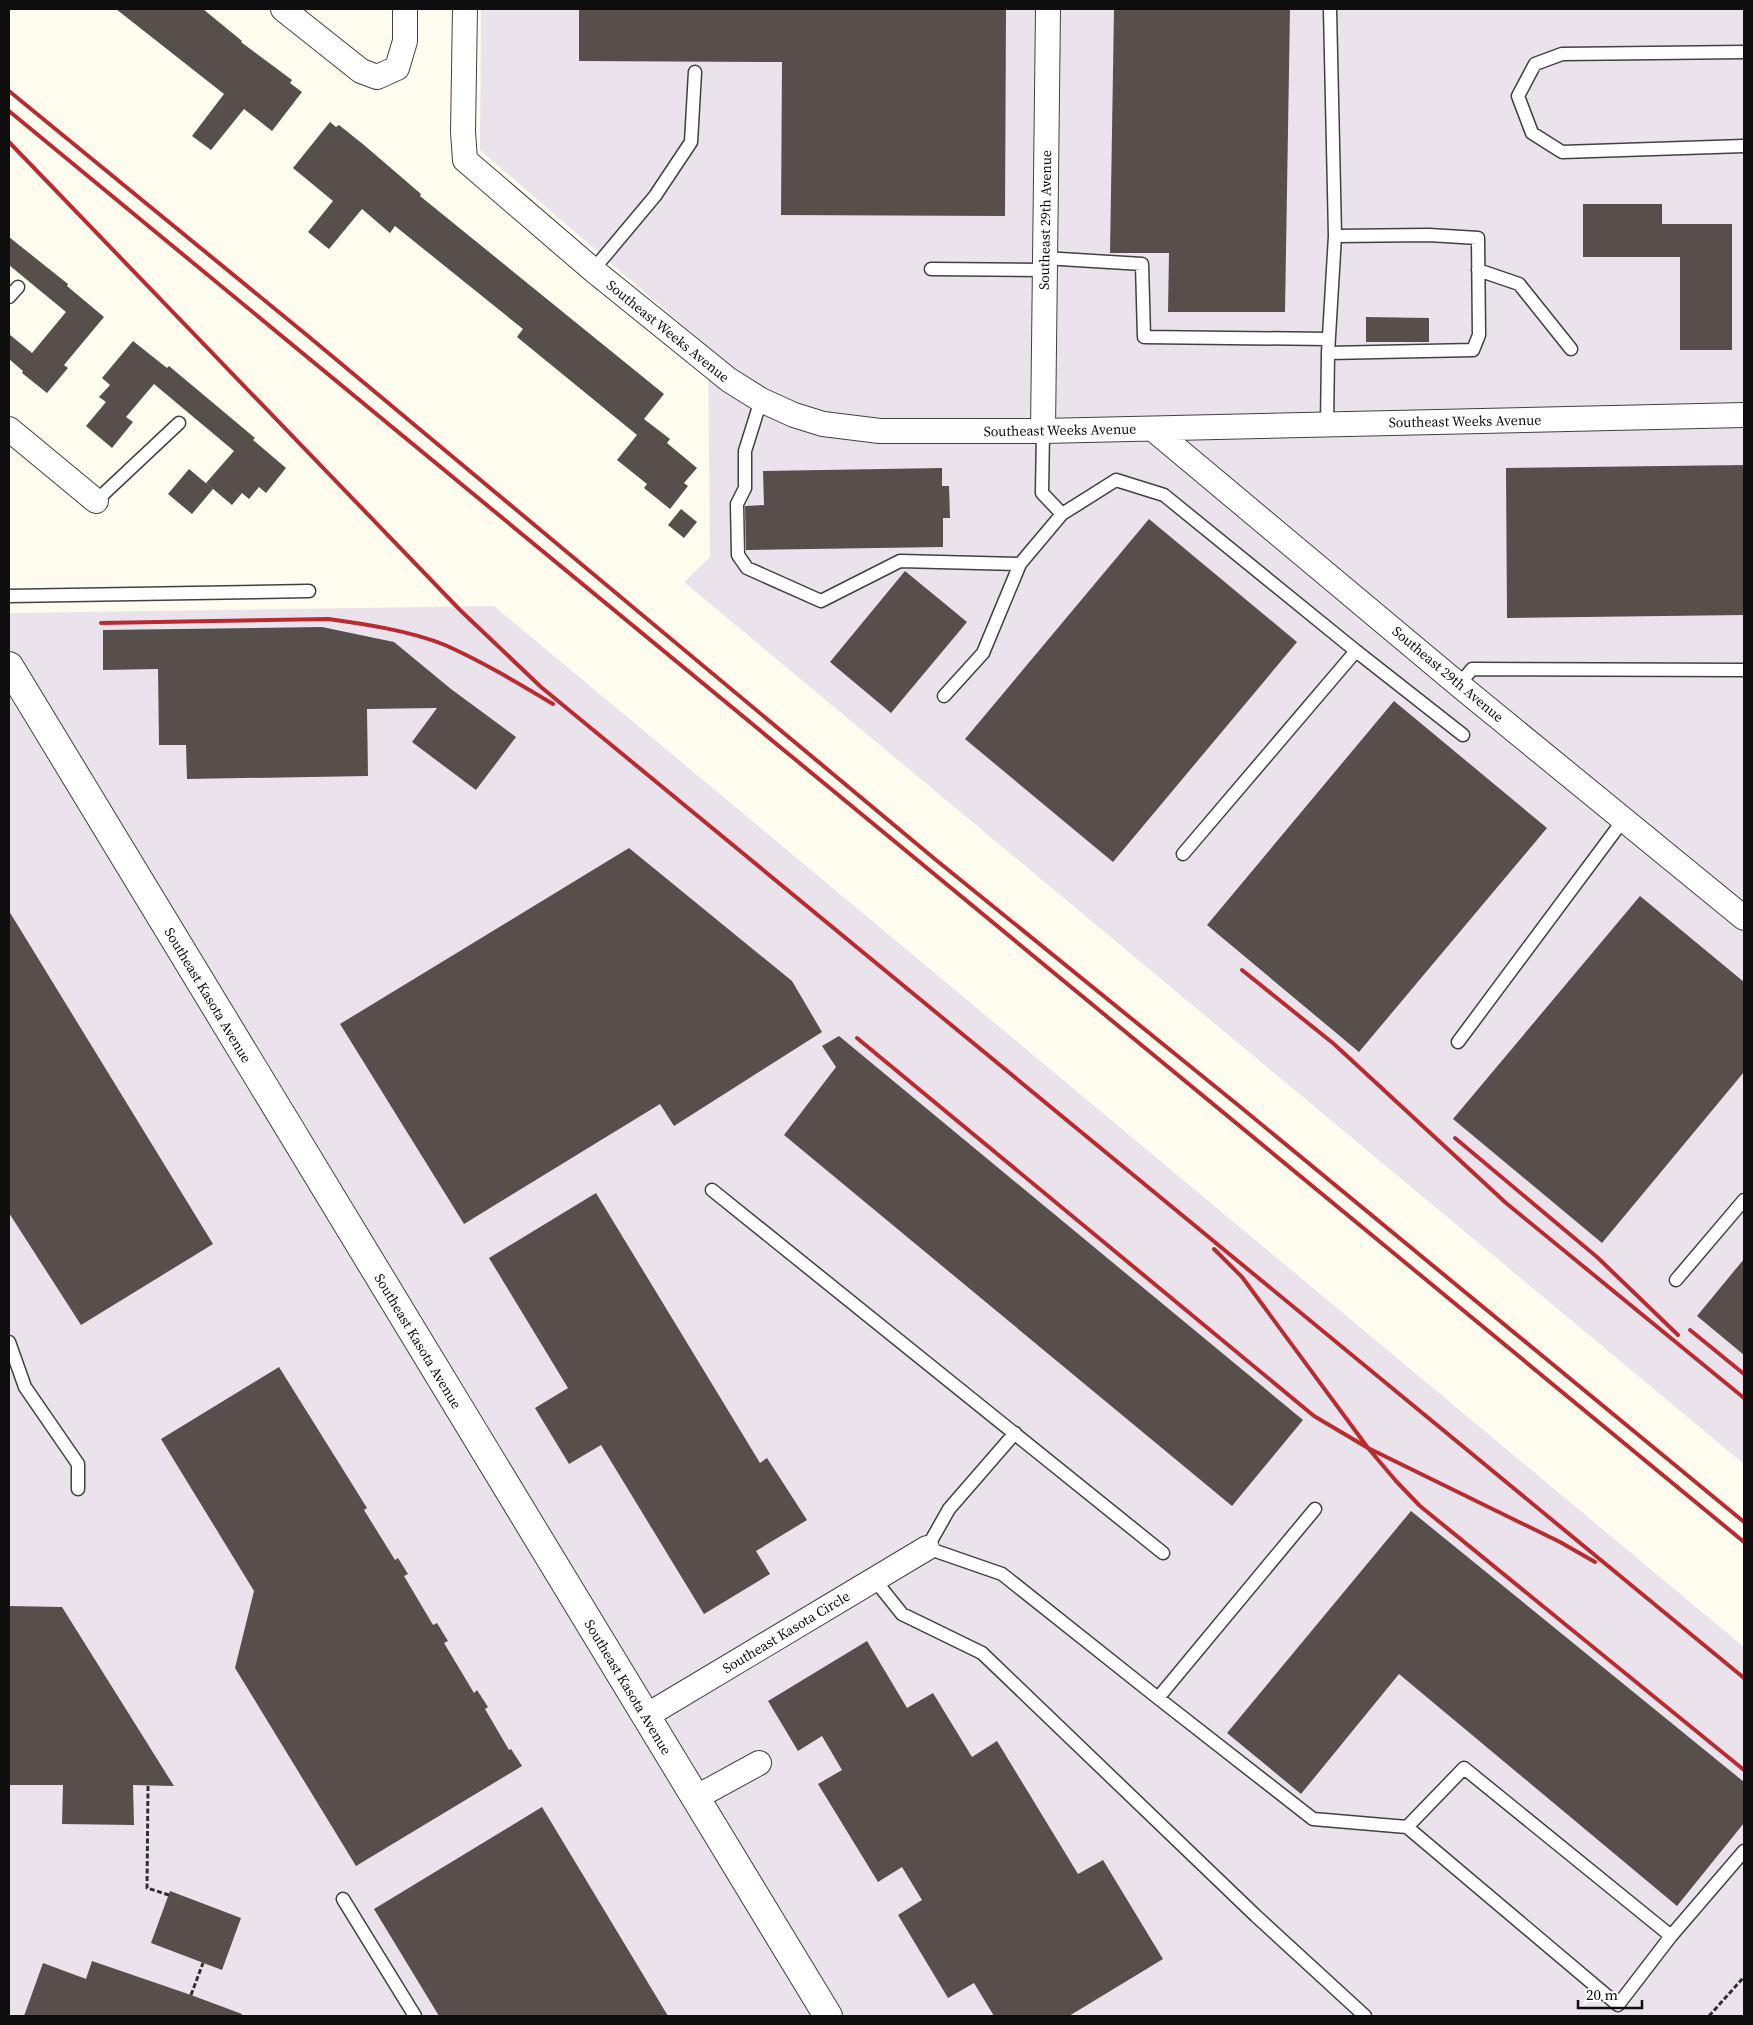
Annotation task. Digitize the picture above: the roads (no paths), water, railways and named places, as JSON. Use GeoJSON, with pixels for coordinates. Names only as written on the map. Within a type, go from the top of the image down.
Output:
{"type":"FeatureCollection","features":[{"type":"Feature","properties":{"kind":"street"},"geometry":{"type":"LineString","coordinates":[[283,9],[361,71],[377,77],[398,68],[405,42],[405,9]]}},
{"type":"Feature","properties":{"kind":"street","name":"Southeast Weeks Avenue"},"geometry":{"type":"LineString","coordinates":[[465,9],[464,132],[466,160],[592,270],[722,376],[761,400],[794,415],[823,424],[880,431],[1153,429],[1744,415]]}},
{"type":"Feature","properties":{"kind":"street","name":"Southeast 29th Avenue"},"geometry":{"type":"LineString","coordinates":[[1043,431],[1048,9]]}},
{"type":"Feature","properties":{"kind":"street"},"geometry":{"type":"LineString","coordinates":[[9,429],[96,501]]}},
{"type":"Feature","properties":{"kind":"street","name":"Southeast 29th Avenue"},"geometry":{"type":"LineString","coordinates":[[1153,429],[1744,918]]}},
{"type":"Feature","properties":{"kind":"street","name":"Southeast Kasota Avenue"},"geometry":{"type":"LineString","coordinates":[[9,666],[828,2016]]}},
{"type":"Feature","properties":{"kind":"street","name":"Southeast Kasota Circle"},"geometry":{"type":"LineString","coordinates":[[646,1716],[927,1548]]}},
{"type":"Feature","properties":{"kind":"street"},"geometry":{"type":"LineString","coordinates":[[696,1798],[759,1763]]}},
{"type":"Feature","properties":{"kind":"lane"},"geometry":{"type":"LineString","coordinates":[[1327,424],[1328,353],[1335,236],[1330,9]]}},
{"type":"Feature","properties":{"kind":"lane"},"geometry":{"type":"LineString","coordinates":[[1744,52],[1562,54],[1535,64],[1518,96],[1532,133],[1562,152],[1744,146]]}},
{"type":"Feature","properties":{"kind":"lane"},"geometry":{"type":"LineString","coordinates":[[592,270],[655,196],[691,142],[695,72]]}},
{"type":"Feature","properties":{"kind":"lane"},"geometry":{"type":"LineString","coordinates":[[1328,353],[1473,350],[1479,335],[1478,238],[1429,235],[1335,236]]}},
{"type":"Feature","properties":{"kind":"lane"},"geometry":{"type":"LineString","coordinates":[[931,268],[1044,264],[1142,264],[1144,337],[1329,339]]}},
{"type":"Feature","properties":{"kind":"lane"},"geometry":{"type":"LineString","coordinates":[[1478,270],[1519,284],[1571,349]]}},
{"type":"Feature","properties":{"kind":"lane"},"geometry":{"type":"LineString","coordinates":[[9,297],[18,287]]}},
{"type":"Feature","properties":{"kind":"lane"},"geometry":{"type":"LineString","coordinates":[[761,400],[745,451],[745,488],[737,504],[738,555],[747,568],[822,601],[900,561],[1020,564]]}},
{"type":"Feature","properties":{"kind":"lane"},"geometry":{"type":"LineString","coordinates":[[96,501],[179,423]]}},
{"type":"Feature","properties":{"kind":"lane"},"geometry":{"type":"LineString","coordinates":[[1043,431],[1042,494],[1062,514]]}},
{"type":"Feature","properties":{"kind":"lane"},"geometry":{"type":"LineString","coordinates":[[944,696],[983,653],[1020,564],[1062,514],[1116,480],[1164,495],[1463,736]]}},
{"type":"Feature","properties":{"kind":"lane"},"geometry":{"type":"LineString","coordinates":[[9,596],[309,592]]}},
{"type":"Feature","properties":{"kind":"lane"},"geometry":{"type":"LineString","coordinates":[[1183,854],[1356,651]]}},
{"type":"Feature","properties":{"kind":"lane"},"geometry":{"type":"LineString","coordinates":[[1459,684],[1472,669],[1744,670]]}},
{"type":"Feature","properties":{"kind":"lane"},"geometry":{"type":"LineString","coordinates":[[1458,1042],[1624,819]]}},
{"type":"Feature","properties":{"kind":"lane"},"geometry":{"type":"LineString","coordinates":[[712,1190],[1163,1552]]}},
{"type":"Feature","properties":{"kind":"lane"},"geometry":{"type":"LineString","coordinates":[[1676,1280],[1744,1200]]}},
{"type":"Feature","properties":{"kind":"lane"},"geometry":{"type":"LineString","coordinates":[[9,1342],[25,1387],[78,1464],[78,1488]]}},
{"type":"Feature","properties":{"kind":"lane"},"geometry":{"type":"LineString","coordinates":[[1014,1433],[949,1509],[927,1548],[1002,1574],[1313,1818],[1407,1827],[1618,2005],[1671,1936],[1744,1851]]}},
{"type":"Feature","properties":{"kind":"lane"},"geometry":{"type":"LineString","coordinates":[[1158,1698],[1315,1509]]}},
{"type":"Feature","properties":{"kind":"lane"},"geometry":{"type":"LineString","coordinates":[[874,1579],[902,1614],[982,1653],[1256,1916],[1365,2016]]}},
{"type":"Feature","properties":{"kind":"lane"},"geometry":{"type":"LineString","coordinates":[[1407,1827],[1464,1768],[1671,1936]]}},
{"type":"Feature","properties":{"kind":"lane"},"geometry":{"type":"LineString","coordinates":[[343,1899],[415,2016]]}},
{"type":"Feature","properties":{"kind":"railway"},"geometry":{"type":"LineString","coordinates":[[9,91],[308,336],[936,860],[1238,1105],[1744,1522]]}},
{"type":"Feature","properties":{"kind":"railway"},"geometry":{"type":"LineString","coordinates":[[9,111],[1744,1542]]}},
{"type":"Feature","properties":{"kind":"railway"},"geometry":{"type":"LineString","coordinates":[[9,142],[460,610],[541,687],[1744,1678]]}},
{"type":"Feature","properties":{"kind":"railway"},"geometry":{"type":"LineString","coordinates":[[101,623],[328,619],[372,626],[403,632],[445,645],[487,666],[553,704]]}},
{"type":"Feature","properties":{"kind":"railway"},"geometry":{"type":"LineString","coordinates":[[1242,970],[1334,1044],[1506,1203],[1744,1398]]}},
{"type":"Feature","properties":{"kind":"railway"},"geometry":{"type":"LineString","coordinates":[[857,1038],[1314,1416],[1368,1448],[1560,1542],[1595,1562]]}},
{"type":"Feature","properties":{"kind":"railway"},"geometry":{"type":"LineString","coordinates":[[1455,1138],[1597,1257],[1678,1335]]}},
{"type":"Feature","properties":{"kind":"railway"},"geometry":{"type":"LineString","coordinates":[[1214,1249],[1242,1277],[1368,1448],[1420,1506],[1744,1770]]}},
{"type":"Feature","properties":{"kind":"railway"},"geometry":{"type":"LineString","coordinates":[[1690,1330],[1744,1374]]}}]}
